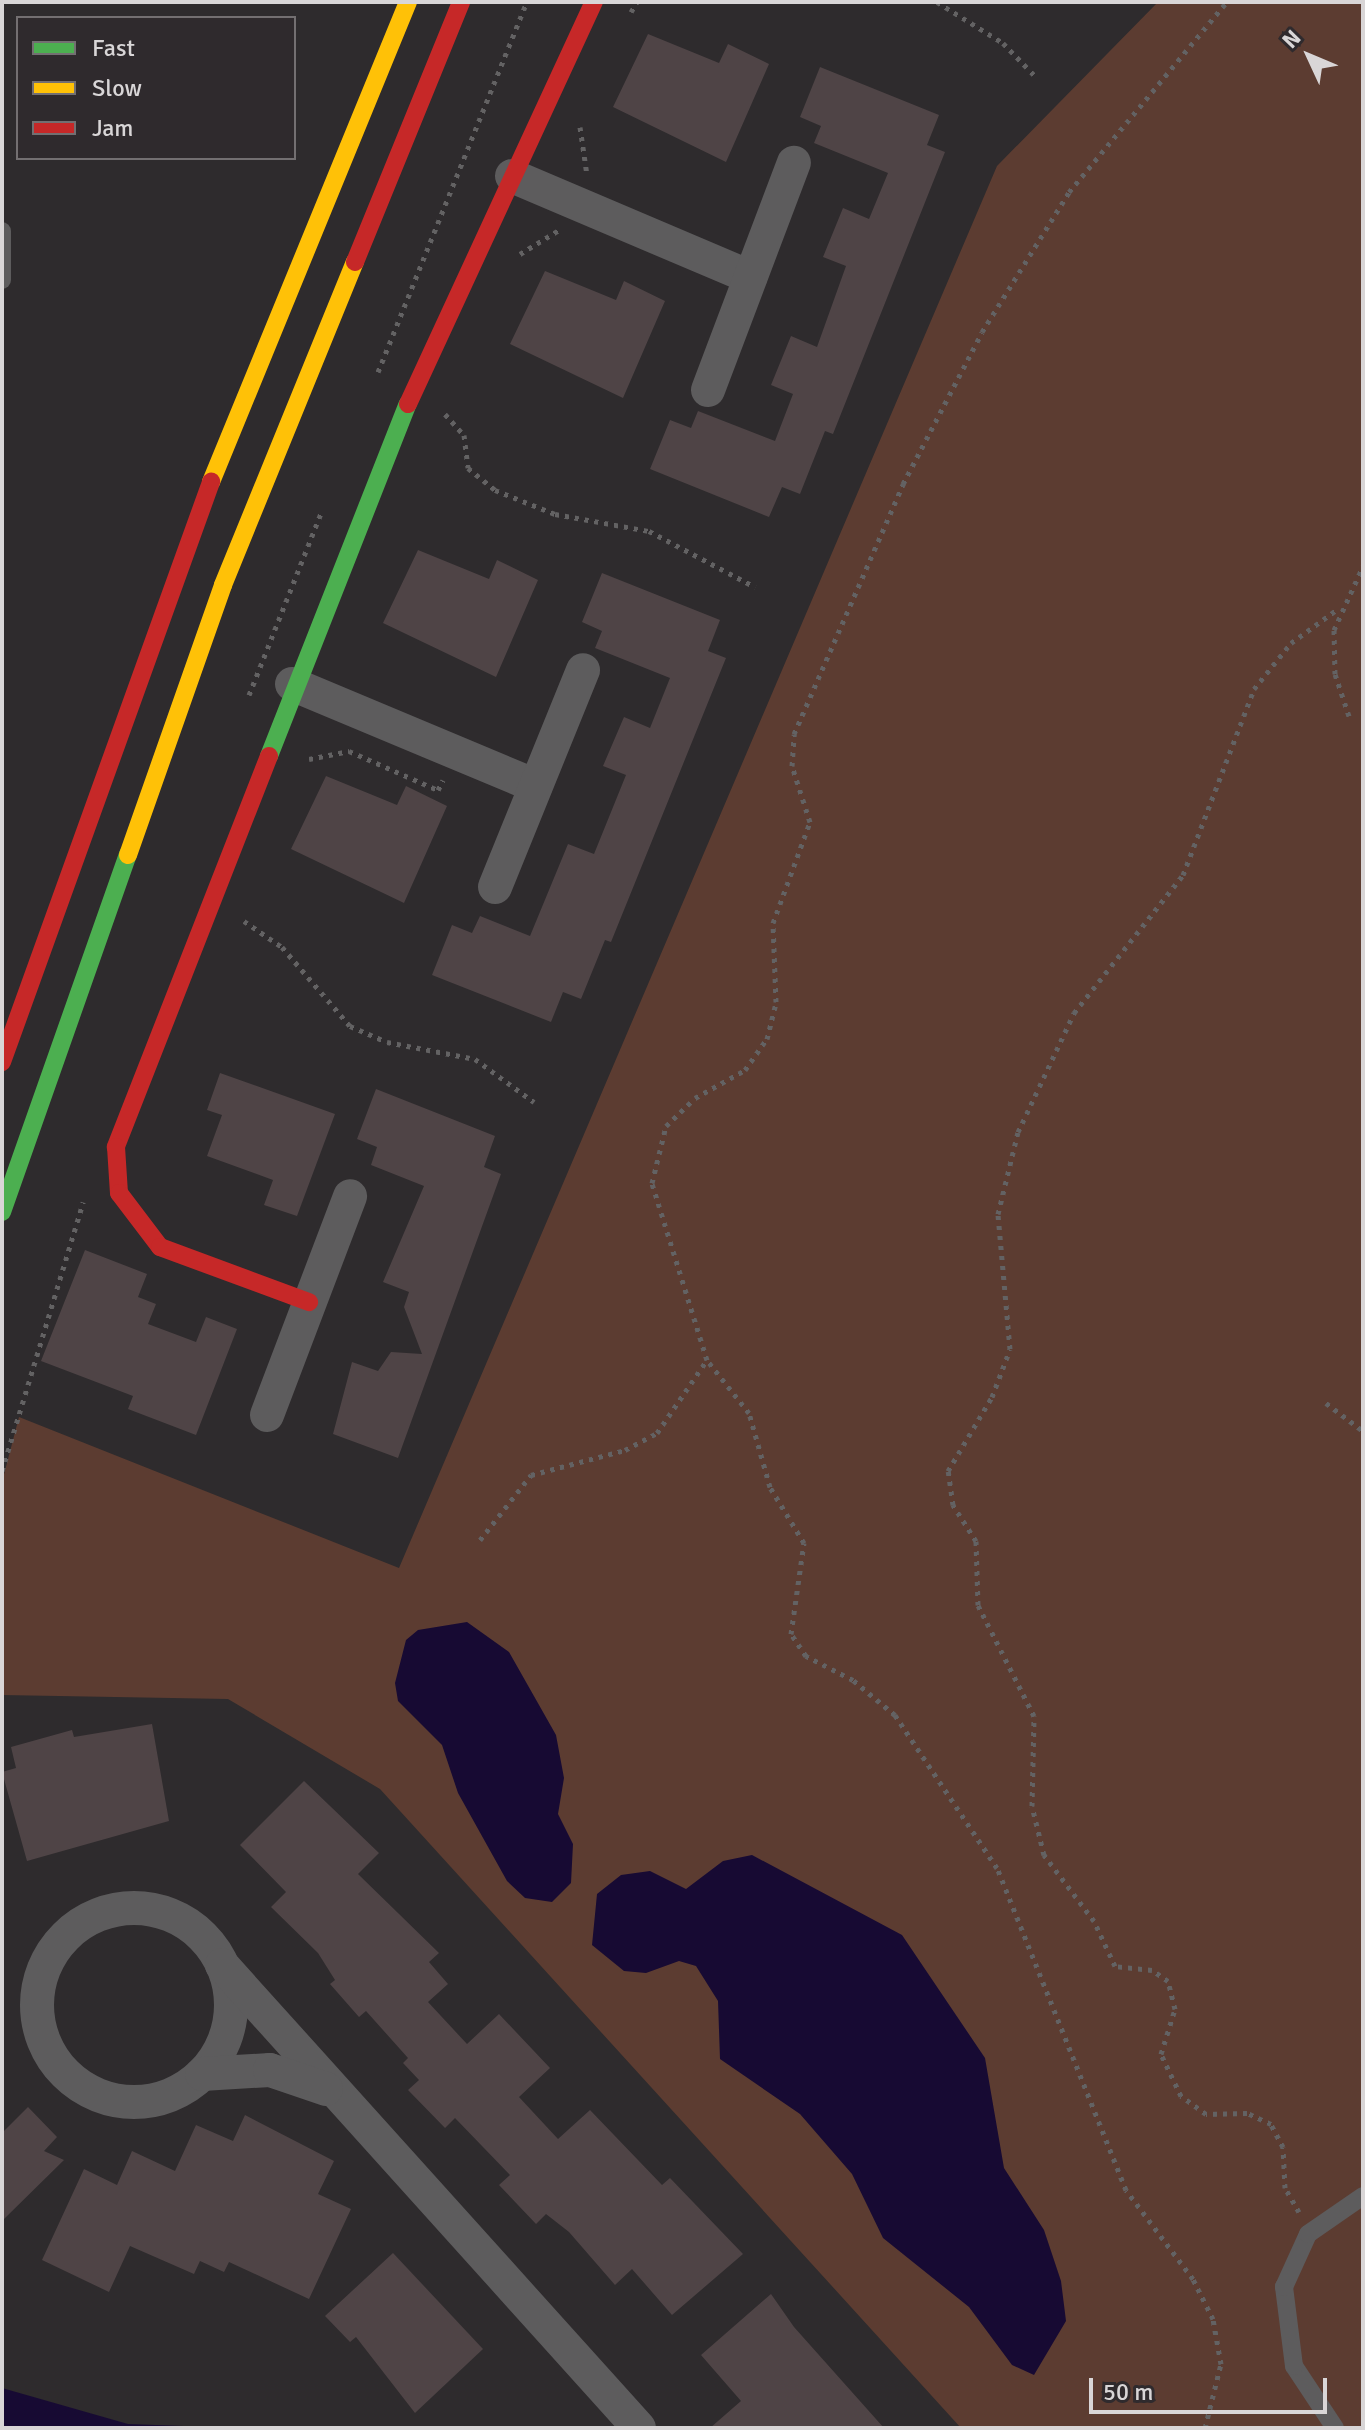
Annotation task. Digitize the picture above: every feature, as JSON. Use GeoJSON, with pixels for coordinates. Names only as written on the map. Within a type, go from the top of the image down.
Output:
{"type":"FeatureCollection","features":[{"type":"Feature","properties":{"kind":"street"},"geometry":{"type":"LineString","coordinates":[[2,1062],[175,569],[408,2]]}},
{"type":"Feature","properties":{"kind":"street"},"geometry":{"type":"LineString","coordinates":[[2,1212],[217,600],[461,2]]}},
{"type":"Feature","properties":{"kind":"street"},"geometry":{"type":"LineString","coordinates":[[309,1302],[160,1247],[128,1214],[115,1170],[123,1124],[292,684],[406,408],[594,2]]}},
{"type":"Feature","properties":{"kind":"street"},"geometry":{"type":"LineString","coordinates":[[708,390],[794,163]]}},
{"type":"Feature","properties":{"kind":"street"},"geometry":{"type":"LineString","coordinates":[[512,176],[750,277]]}},
{"type":"Feature","properties":{"kind":"street"},"geometry":{"type":"LineString","coordinates":[[495,887],[583,670]]}},
{"type":"Feature","properties":{"kind":"street"},"geometry":{"type":"LineString","coordinates":[[292,684],[536,786]]}},
{"type":"Feature","properties":{"kind":"street"},"geometry":{"type":"LineString","coordinates":[[267,1415],[350,1196]]}},
{"type":"Feature","properties":{"kind":"street"},"geometry":{"type":"LineString","coordinates":[[202,2074],[227,2034],[230,1987],[209,1943],[167,1914],[116,1910],[91,1918],[52,1952],[37,2001],[48,2051],[73,2080],[106,2099],[158,2099],[202,2074],[270,2070],[334,2093]]}},
{"type":"Feature","properties":{"kind":"street"},"geometry":{"type":"LineString","coordinates":[[222,1965],[334,2093],[639,2428]]}},
{"type":"Feature","properties":{"kind":"lane"},"geometry":{"type":"LineString","coordinates":[[2,231],[2,280]]}},
{"type":"Feature","properties":{"kind":"lane"},"geometry":{"type":"LineString","coordinates":[[1335,2428],[1302,2385],[1284,2326],[1288,2267],[1308,2234],[1363,2196]]}},
{"type":"Feature","properties":{"kind":"path"},"geometry":{"type":"LineString","coordinates":[[624,22],[637,2]]}},
{"type":"Feature","properties":{"kind":"path"},"geometry":{"type":"LineString","coordinates":[[937,2],[1003,43],[1034,75]]}},
{"type":"Feature","properties":{"kind":"path"},"geometry":{"type":"LineString","coordinates":[[1205,2428],[1221,2364],[1205,2298],[1126,2190],[1016,1908],[976,1830],[895,1715],[797,1646],[790,1621],[804,1575],[804,1543],[770,1487],[749,1413],[707,1360],[660,1228],[652,1163],[679,1111],[745,1070],[767,1039],[776,1002],[773,923],[810,822],[792,766],[800,718],[903,484],[1025,258],[1115,130],[1227,2]]}},
{"type":"Feature","properties":{"kind":"path"},"geometry":{"type":"LineString","coordinates":[[509,266],[560,229],[574,202],[588,168],[581,119]]}},
{"type":"Feature","properties":{"kind":"path"},"geometry":{"type":"LineString","coordinates":[[450,402],[444,416],[464,435],[468,468],[495,490],[555,514],[649,531],[755,587]]}},
{"type":"Feature","properties":{"kind":"path"},"geometry":{"type":"LineString","coordinates":[[1308,2234],[1285,2188],[1279,2135],[1260,2117],[1206,2114],[1181,2096],[1161,2054],[1175,2009],[1168,1981],[1152,1970],[1115,1966],[1094,1921],[1044,1855],[1032,1806],[1034,1716],[978,1605],[976,1541],[953,1505],[948,1471],[992,1397],[1010,1349],[998,1214],[1018,1132],[1074,1013],[1183,875],[1254,689],[1291,643],[1339,608],[1363,566]]}},
{"type":"Feature","properties":{"kind":"path"},"geometry":{"type":"LineString","coordinates":[[1339,608],[1335,674],[1349,716]]}},
{"type":"Feature","properties":{"kind":"path"},"geometry":{"type":"LineString","coordinates":[[300,766],[322,752],[349,751],[438,790],[456,753]]}},
{"type":"Feature","properties":{"kind":"path"},"geometry":{"type":"LineString","coordinates":[[235,931],[244,905]]}},
{"type":"Feature","properties":{"kind":"path"},"geometry":{"type":"LineString","coordinates":[[239,919],[282,947],[350,1026],[387,1042],[475,1059],[534,1102]]}},
{"type":"Feature","properties":{"kind":"path"},"geometry":{"type":"LineString","coordinates":[[480,1540],[531,1475],[625,1450],[657,1433],[707,1360]]}},
{"type":"Feature","properties":{"kind":"path"},"geometry":{"type":"LineString","coordinates":[[1326,1403],[1363,1431]]}},
{"type":"Feature","properties":{"kind":"shaded area"},"geometry":{"type":"Polygon","coordinates":[[[1158,2],[1363,2],[1363,2428],[961,2428],[380,1789],[228,1699],[2,1695],[2,1482],[19,1417],[399,1568],[997,166],[1158,2]]]}},
{"type":"Feature","properties":{"kind":"shaded area"},"geometry":{"type":"Polygon","coordinates":[[[467,1622],[509,1652],[556,1735],[564,1778],[558,1814],[573,1844],[571,1883],[552,1902],[525,1898],[507,1881],[458,1793],[442,1745],[398,1701],[395,1683],[406,1640],[418,1630],[467,1622]]]}},
{"type":"Feature","properties":{"kind":"shaded area"},"geometry":{"type":"Polygon","coordinates":[[[752,1855],[902,1935],[985,2058],[1004,2168],[1044,2230],[1061,2281],[1066,2321],[1034,2375],[1012,2365],[969,2307],[883,2238],[852,2174],[800,2114],[720,2059],[718,2001],[696,1966],[679,1961],[646,1973],[624,1971],[592,1945],[597,1894],[621,1875],[650,1871],[686,1889],[723,1861],[752,1855]]]}},
{"type":"Feature","properties":{"kind":"shaded area"},"geometry":{"type":"Polygon","coordinates":[[[2,2388],[128,2424],[239,2428],[2,2428],[2,2388]]]}},
{"type":"Feature","properties":{"kind":"building"},"geometry":{"type":"Polygon","coordinates":[[[648,34],[719,63],[728,44],[769,64],[726,162],[613,107],[648,34]]]}},
{"type":"Feature","properties":{"kind":"building"},"geometry":{"type":"Polygon","coordinates":[[[820,67],[939,115],[927,145],[945,152],[833,434],[825,431],[800,494],[782,487],[769,517],[650,469],[670,420],[691,428],[698,411],[775,441],[793,394],[771,385],[791,336],[817,347],[846,266],[823,257],[843,208],[869,219],[888,173],[814,143],[821,126],[800,117],[820,67]]]}},
{"type":"Feature","properties":{"kind":"building"},"geometry":{"type":"Polygon","coordinates":[[[545,271],[616,300],[624,281],[665,301],[623,398],[510,344],[545,271]]]}},
{"type":"Feature","properties":{"kind":"building"},"geometry":{"type":"Polygon","coordinates":[[[418,550],[489,579],[497,560],[538,580],[496,677],[383,623],[418,550]]]}},
{"type":"Feature","properties":{"kind":"building"},"geometry":{"type":"Polygon","coordinates":[[[602,573],[720,620],[708,651],[726,658],[611,942],[605,940],[581,999],[563,992],[551,1022],[432,975],[452,925],[472,933],[480,916],[530,936],[568,844],[594,854],[626,775],[603,766],[624,717],[650,728],[670,678],[595,648],[602,631],[582,622],[602,573]]]}},
{"type":"Feature","properties":{"kind":"building"},"geometry":{"type":"Polygon","coordinates":[[[326,776],[397,805],[406,786],[447,806],[404,903],[291,849],[326,776]]]}},
{"type":"Feature","properties":{"kind":"building"},"geometry":{"type":"Polygon","coordinates":[[[220,1073],[335,1114],[297,1216],[264,1205],[273,1180],[207,1156],[222,1115],[207,1110],[220,1073]]]}},
{"type":"Feature","properties":{"kind":"building"},"geometry":{"type":"Polygon","coordinates":[[[376,1089],[495,1136],[484,1167],[501,1174],[398,1458],[333,1434],[352,1362],[378,1371],[391,1352],[422,1354],[404,1307],[409,1292],[383,1282],[424,1186],[371,1165],[377,1147],[357,1139],[376,1089]]]}},
{"type":"Feature","properties":{"kind":"building"},"geometry":{"type":"Polygon","coordinates":[[[85,1250],[147,1274],[138,1297],[156,1304],[148,1324],[196,1342],[206,1317],[237,1329],[196,1435],[128,1409],[133,1396],[41,1361],[85,1250]]]}},
{"type":"Feature","properties":{"kind":"building"},"geometry":{"type":"Polygon","coordinates":[[[152,1724],[169,1821],[27,1861],[2,1772],[16,1768],[11,1747],[72,1730],[74,1737],[152,1724]]]}},
{"type":"Feature","properties":{"kind":"building"},"geometry":{"type":"Polygon","coordinates":[[[304,1781],[379,1853],[358,1874],[439,1953],[429,1962],[448,1984],[428,2002],[467,2044],[499,2014],[550,2068],[519,2097],[558,2139],[590,2110],[662,2185],[670,2178],[743,2254],[672,2315],[632,2269],[615,2285],[569,2232],[546,2214],[536,2224],[499,2185],[510,2175],[455,2118],[445,2128],[408,2090],[419,2080],[403,2063],[408,2058],[366,2011],[359,2017],[330,1984],[335,1980],[318,1953],[271,1907],[286,1892],[240,1845],[304,1781]]]}},
{"type":"Feature","properties":{"kind":"building"},"geometry":{"type":"Polygon","coordinates":[[[28,2107],[57,2137],[44,2151],[64,2160],[2,2221],[2,2133],[28,2107]]]}},
{"type":"Feature","properties":{"kind":"building"},"geometry":{"type":"Polygon","coordinates":[[[245,2115],[334,2161],[318,2194],[351,2209],[309,2299],[229,2262],[224,2272],[200,2261],[194,2274],[130,2246],[109,2292],[42,2260],[84,2169],[117,2185],[132,2151],[175,2171],[196,2125],[233,2141],[245,2115]]]}},
{"type":"Feature","properties":{"kind":"building"},"geometry":{"type":"Polygon","coordinates":[[[393,2253],[483,2349],[415,2413],[356,2337],[350,2342],[325,2316],[393,2253]]]}},
{"type":"Feature","properties":{"kind":"building"},"geometry":{"type":"Polygon","coordinates":[[[771,2294],[794,2327],[884,2428],[710,2428],[741,2401],[701,2355],[771,2294]]]}},
{"type":"Feature","properties":{"kind":"traffic: fast"},"geometry":{"type":"LineString","coordinates":[[269,756],[408,404]]}},
{"type":"Feature","properties":{"kind":"traffic: fast"},"geometry":{"type":"LineString","coordinates":[[2,1212],[128,855]]}},
{"type":"Feature","properties":{"kind":"traffic: slow"},"geometry":{"type":"LineString","coordinates":[[211,482],[408,2]]}},
{"type":"Feature","properties":{"kind":"traffic: slow"},"geometry":{"type":"LineString","coordinates":[[128,855],[223,585],[355,262]]}},
{"type":"Feature","properties":{"kind":"traffic: jam"},"geometry":{"type":"LineString","coordinates":[[355,262],[461,2]]}},
{"type":"Feature","properties":{"kind":"traffic: jam"},"geometry":{"type":"LineString","coordinates":[[408,404],[594,2]]}},
{"type":"Feature","properties":{"kind":"traffic: jam"},"geometry":{"type":"LineString","coordinates":[[2,1062],[211,482]]}},
{"type":"Feature","properties":{"kind":"traffic: jam"},"geometry":{"type":"LineString","coordinates":[[269,756],[116,1147],[119,1193],[160,1247],[309,1302]]}}]}
